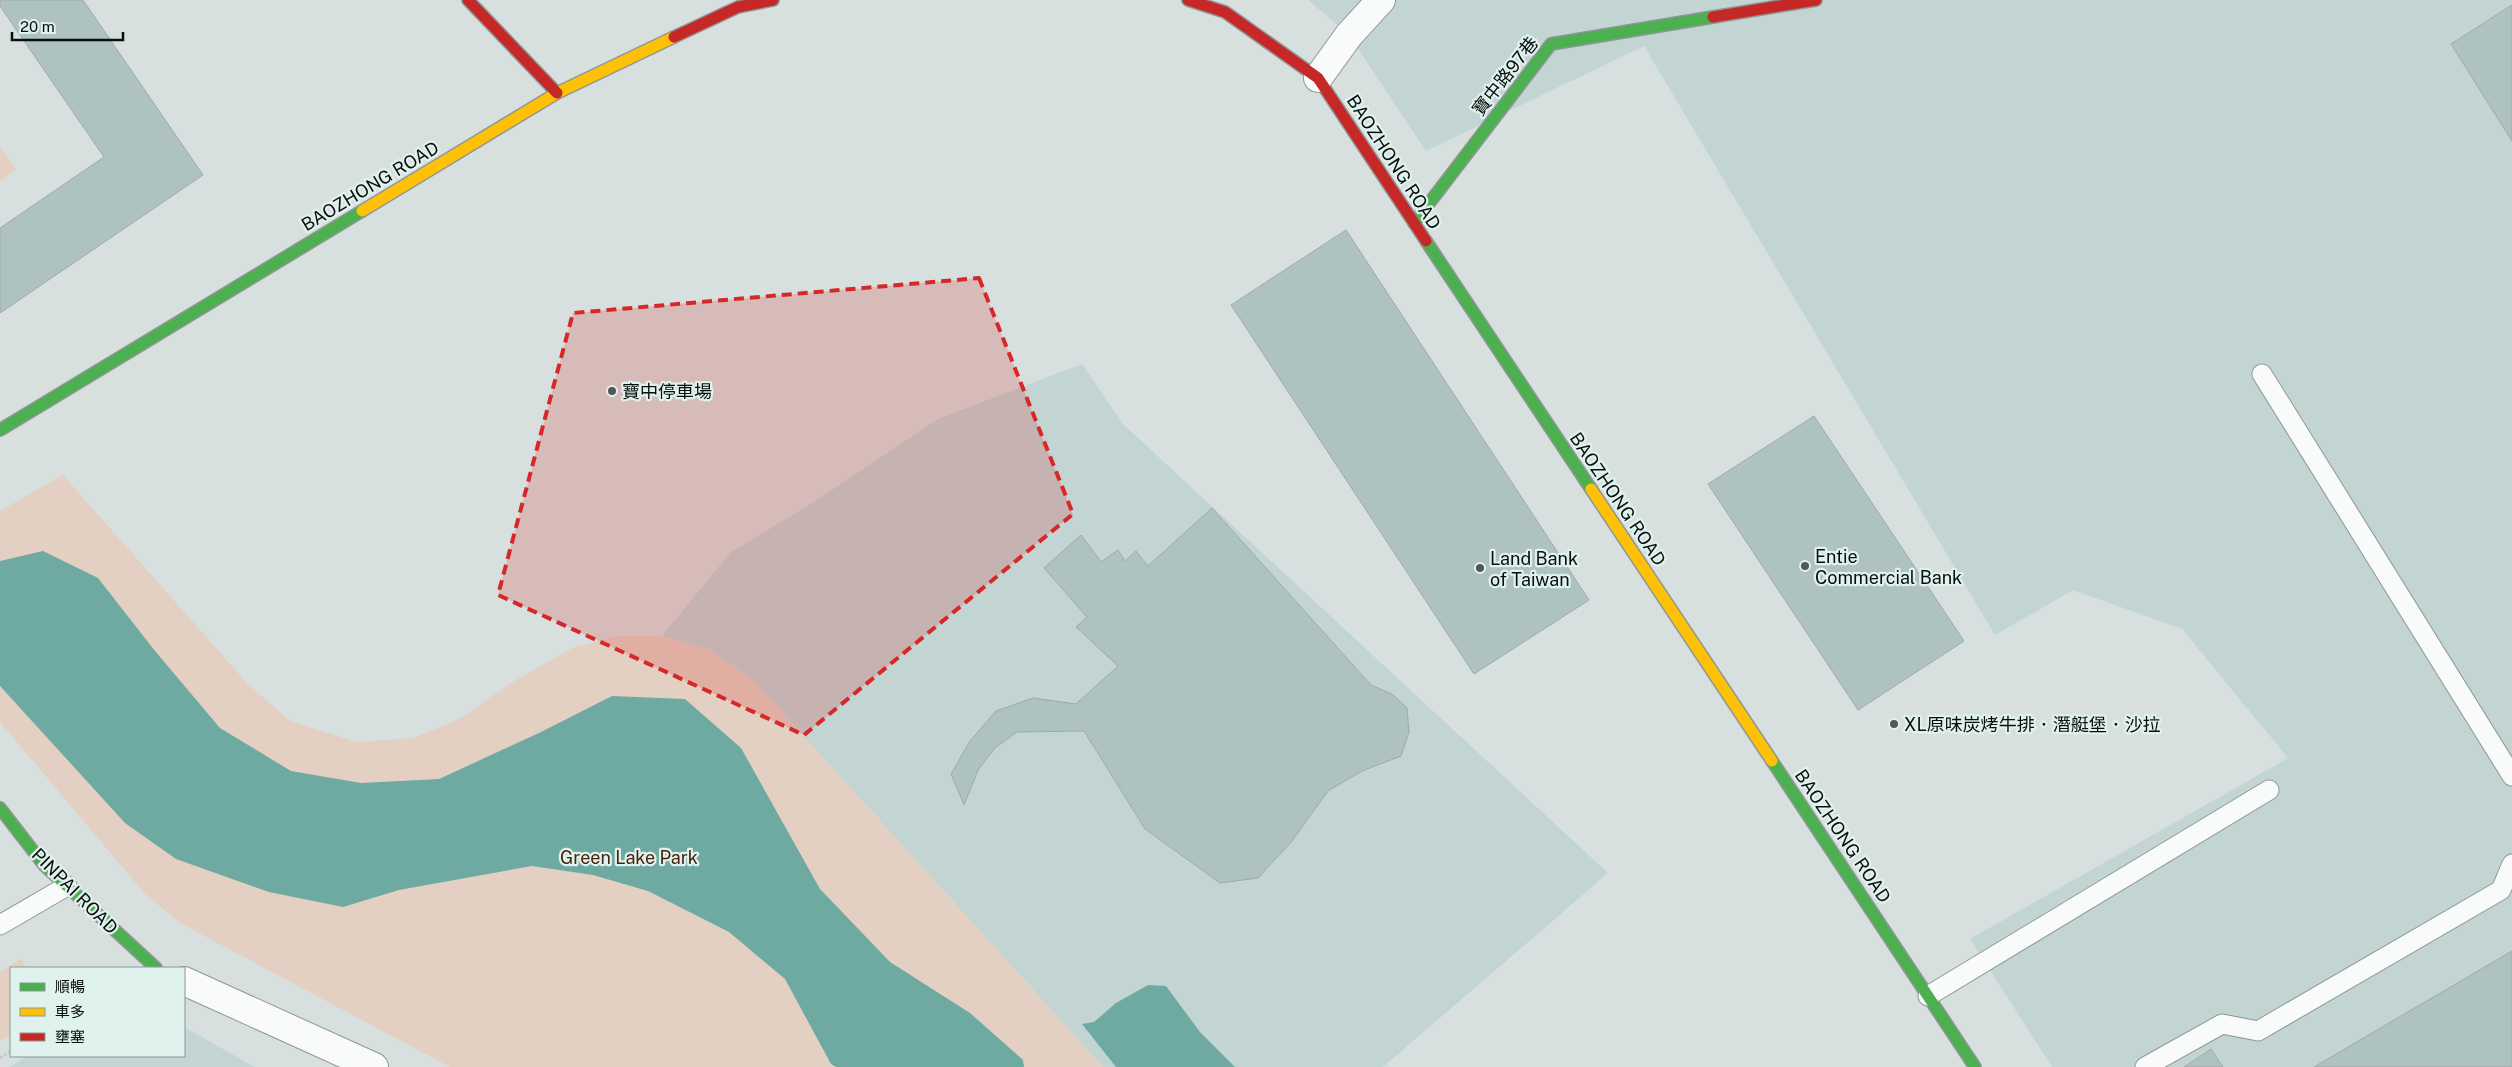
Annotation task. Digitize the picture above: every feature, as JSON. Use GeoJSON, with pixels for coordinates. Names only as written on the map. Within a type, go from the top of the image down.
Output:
{"type":"FeatureCollection","features":[{"type":"Feature","properties":{"kind":"street"},"geometry":{"type":"LineString","coordinates":[[468,0],[557,93]]}},
{"type":"Feature","properties":{"kind":"street","name":"BAOZHONG ROAD"},"geometry":{"type":"LineString","coordinates":[[0,430],[557,93],[738,6],[773,0]]}},
{"type":"Feature","properties":{"kind":"street","name":"BAOZHONG ROAD"},"geometry":{"type":"LineString","coordinates":[[1188,0],[1225,12],[1318,78],[1975,1067]]}},
{"type":"Feature","properties":{"kind":"street"},"geometry":{"type":"LineString","coordinates":[[1318,78],[1349,35],[1381,0]]}},
{"type":"Feature","properties":{"kind":"street","name":"寶中路97巷"},"geometry":{"type":"LineString","coordinates":[[1414,223],[1551,44],[1816,0]]}},
{"type":"Feature","properties":{"kind":"street","name":"PINPAI ROAD"},"geometry":{"type":"LineString","coordinates":[[0,808],[44,865],[155,967]]}},
{"type":"Feature","properties":{"kind":"street"},"geometry":{"type":"LineString","coordinates":[[185,981],[374,1067]]}},
{"type":"Feature","properties":{"kind":"lane"},"geometry":{"type":"LineString","coordinates":[[2262,374],[2512,776]]}},
{"type":"Feature","properties":{"kind":"lane"},"geometry":{"type":"LineString","coordinates":[[1928,996],[2268,790]]}},
{"type":"Feature","properties":{"kind":"lane"},"geometry":{"type":"LineString","coordinates":[[2144,1067],[2222,1024],[2258,1031],[2501,890],[2512,864]]}},
{"type":"Feature","properties":{"kind":"lane"},"geometry":{"type":"LineString","coordinates":[[0,925],[67,886]]}},
{"type":"Feature","properties":{"kind":"highlighted area"},"geometry":{"type":"Polygon","coordinates":[[[979,278],[1073,514],[804,735],[498,595],[573,313],[979,278]]]}},
{"type":"Feature","properties":{"kind":"shaded area"},"geometry":{"type":"Polygon","coordinates":[[[1308,0],[2512,0],[2512,1067],[2052,1067],[1970,939],[2288,758],[2182,629],[2073,590],[1995,635],[1644,46],[1426,151],[1349,35],[1308,0]]]}},
{"type":"Feature","properties":{"kind":"shaded area"},"geometry":{"type":"Polygon","coordinates":[[[1082,364],[1123,424],[1608,873],[1383,1067],[1103,1067],[752,679],[708,649],[662,636],[730,553],[820,498],[938,419],[1082,364]]]}},
{"type":"Feature","properties":{"kind":"shaded area"},"geometry":{"type":"Polygon","coordinates":[[[185,1028],[255,1067],[9,1067],[26,1057],[185,1057],[185,1028]]]}},
{"type":"Feature","properties":{"kind":"green space"},"geometry":{"type":"Polygon","coordinates":[[[0,147],[16,169],[0,181],[0,147]]]}},
{"type":"Feature","properties":{"kind":"green space","name":"Green Lake Park"},"geometry":{"type":"Polygon","coordinates":[[[63,475],[247,683],[290,721],[357,742],[414,738],[459,719],[514,681],[574,647],[618,636],[662,636],[708,649],[752,679],[1103,1067],[450,1067],[180,923],[145,894],[0,722],[0,511],[63,475]]]}},
{"type":"Feature","properties":{"kind":"green space"},"geometry":{"type":"Polygon","coordinates":[[[21,959],[25,967],[10,967],[10,1036],[0,1040],[0,972],[21,959]]]}},
{"type":"Feature","properties":{"kind":"water"},"geometry":{"type":"Polygon","coordinates":[[[43,551],[98,578],[155,651],[220,728],[291,771],[361,783],[439,779],[541,732],[612,696],[685,699],[741,748],[820,889],[890,962],[970,1013],[1023,1060],[1024,1067],[836,1067],[831,1064],[785,979],[729,932],[648,891],[593,875],[532,866],[399,890],[343,907],[269,892],[176,859],[125,823],[0,686],[0,561],[43,551]]]}},
{"type":"Feature","properties":{"kind":"water"},"geometry":{"type":"Polygon","coordinates":[[[1148,985],[1166,986],[1200,1032],[1235,1067],[1116,1067],[1082,1024],[1094,1022],[1116,1003],[1148,985]]]}},
{"type":"Feature","properties":{"kind":"building"},"geometry":{"type":"Polygon","coordinates":[[[0,0],[83,0],[203,175],[0,313],[0,228],[104,157],[0,6],[0,0]]]}},
{"type":"Feature","properties":{"kind":"building"},"geometry":{"type":"Polygon","coordinates":[[[2512,5],[2512,141],[2451,44],[2512,5]]]}},
{"type":"Feature","properties":{"kind":"building"},"geometry":{"type":"Polygon","coordinates":[[[1346,230],[1589,600],[1474,674],[1231,305],[1346,230]]]}},
{"type":"Feature","properties":{"kind":"building"},"geometry":{"type":"Polygon","coordinates":[[[1814,416],[1964,641],[1858,710],[1708,484],[1814,416]]]}},
{"type":"Feature","properties":{"kind":"building"},"geometry":{"type":"Polygon","coordinates":[[[1212,508],[1371,685],[1392,694],[1407,708],[1409,732],[1401,756],[1362,771],[1328,791],[1292,841],[1258,878],[1220,883],[1145,829],[1084,731],[1017,732],[995,748],[978,770],[964,805],[951,774],[970,741],[996,711],[1033,698],[1076,704],[1118,666],[1076,627],[1087,617],[1044,568],[1081,535],[1101,562],[1118,550],[1125,561],[1136,551],[1148,566],[1212,508]]]}},
{"type":"Feature","properties":{"kind":"building"},"geometry":{"type":"Polygon","coordinates":[[[2512,951],[2512,1067],[2314,1067],[2512,951]]]}},
{"type":"Feature","properties":{"kind":"building"},"geometry":{"type":"Polygon","coordinates":[[[2211,1049],[2223,1067],[2184,1067],[2211,1049]]]}},
{"type":"Feature","properties":{"kind":"traffic: fast"},"geometry":{"type":"LineString","coordinates":[[1414,223],[1551,44],[1713,17]]}},
{"type":"Feature","properties":{"kind":"traffic: fast"},"geometry":{"type":"LineString","coordinates":[[0,430],[362,211]]}},
{"type":"Feature","properties":{"kind":"traffic: fast"},"geometry":{"type":"LineString","coordinates":[[1426,241],[1591,489]]}},
{"type":"Feature","properties":{"kind":"traffic: fast"},"geometry":{"type":"LineString","coordinates":[[1772,761],[1975,1067]]}},
{"type":"Feature","properties":{"kind":"traffic: fast"},"geometry":{"type":"LineString","coordinates":[[0,808],[44,865],[155,967]]}},
{"type":"Feature","properties":{"kind":"traffic: slow"},"geometry":{"type":"LineString","coordinates":[[362,211],[557,93],[674,37]]}},
{"type":"Feature","properties":{"kind":"traffic: slow"},"geometry":{"type":"LineString","coordinates":[[1591,489],[1772,761]]}},
{"type":"Feature","properties":{"kind":"traffic: jam"},"geometry":{"type":"LineString","coordinates":[[468,0],[557,93]]}},
{"type":"Feature","properties":{"kind":"traffic: jam"},"geometry":{"type":"LineString","coordinates":[[674,37],[738,7],[773,0]]}},
{"type":"Feature","properties":{"kind":"traffic: jam"},"geometry":{"type":"LineString","coordinates":[[1188,0],[1225,12],[1318,78],[1426,241]]}},
{"type":"Feature","properties":{"kind":"traffic: jam"},"geometry":{"type":"LineString","coordinates":[[1713,17],[1816,0]]}},
{"type":"Feature","properties":{"kind":"place","name":"寶中停車場"},"geometry":{"type":"Point","coordinates":[612,391]}},
{"type":"Feature","properties":{"kind":"place","name":"Entie Commercial Bank"},"geometry":{"type":"Point","coordinates":[1805,566]}},
{"type":"Feature","properties":{"kind":"place","name":"Land Bank of Taiwan"},"geometry":{"type":"Point","coordinates":[1480,568]}},
{"type":"Feature","properties":{"kind":"place","name":"XL原味炭烤牛排．潛艇堡．沙拉"},"geometry":{"type":"Point","coordinates":[1894,724]}}]}
